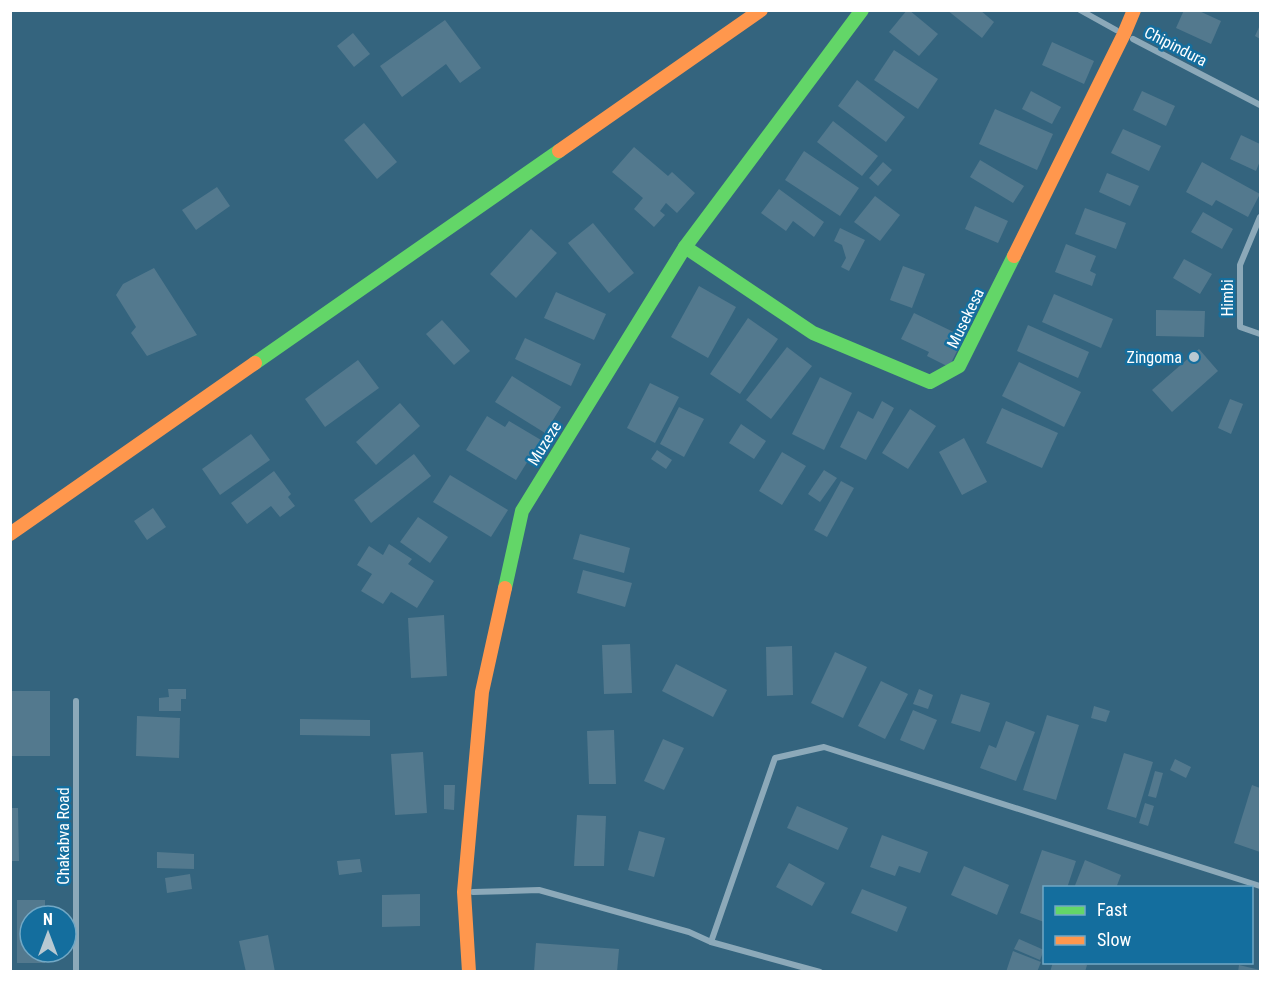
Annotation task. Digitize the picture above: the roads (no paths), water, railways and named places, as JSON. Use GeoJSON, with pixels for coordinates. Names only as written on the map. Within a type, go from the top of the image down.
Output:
{"type":"FeatureCollection","features":[{"type":"Feature","properties":{"kind":"street"},"geometry":{"type":"LineString","coordinates":[[10,534],[761,10]]}},
{"type":"Feature","properties":{"kind":"street","name":"Muzeze"},"geometry":{"type":"LineString","coordinates":[[469,972],[464,892],[482,692],[522,510],[685,247],[862,10]]}},
{"type":"Feature","properties":{"kind":"street","name":"Chipindura"},"geometry":{"type":"LineString","coordinates":[[1080,10],[1260,105]]}},
{"type":"Feature","properties":{"kind":"street"},"geometry":{"type":"LineString","coordinates":[[1124,34],[1134,10]]}},
{"type":"Feature","properties":{"kind":"street","name":"Musekesa"},"geometry":{"type":"LineString","coordinates":[[685,247],[813,333],[930,382],[959,366],[1124,34]]}},
{"type":"Feature","properties":{"kind":"street","name":"Himbi"},"geometry":{"type":"LineString","coordinates":[[1260,216],[1240,265],[1240,327],[1260,334]]}},
{"type":"Feature","properties":{"kind":"street","name":"Chakabva Road"},"geometry":{"type":"LineString","coordinates":[[76,701],[76,972]]}},
{"type":"Feature","properties":{"kind":"street"},"geometry":{"type":"LineString","coordinates":[[711,942],[775,758],[824,747],[1260,886]]}},
{"type":"Feature","properties":{"kind":"street"},"geometry":{"type":"LineString","coordinates":[[464,892],[539,890],[820,972]]}},
{"type":"Feature","properties":{"kind":"place","name":"Zingoma"},"geometry":{"type":"Point","coordinates":[1194,357]}}]}
